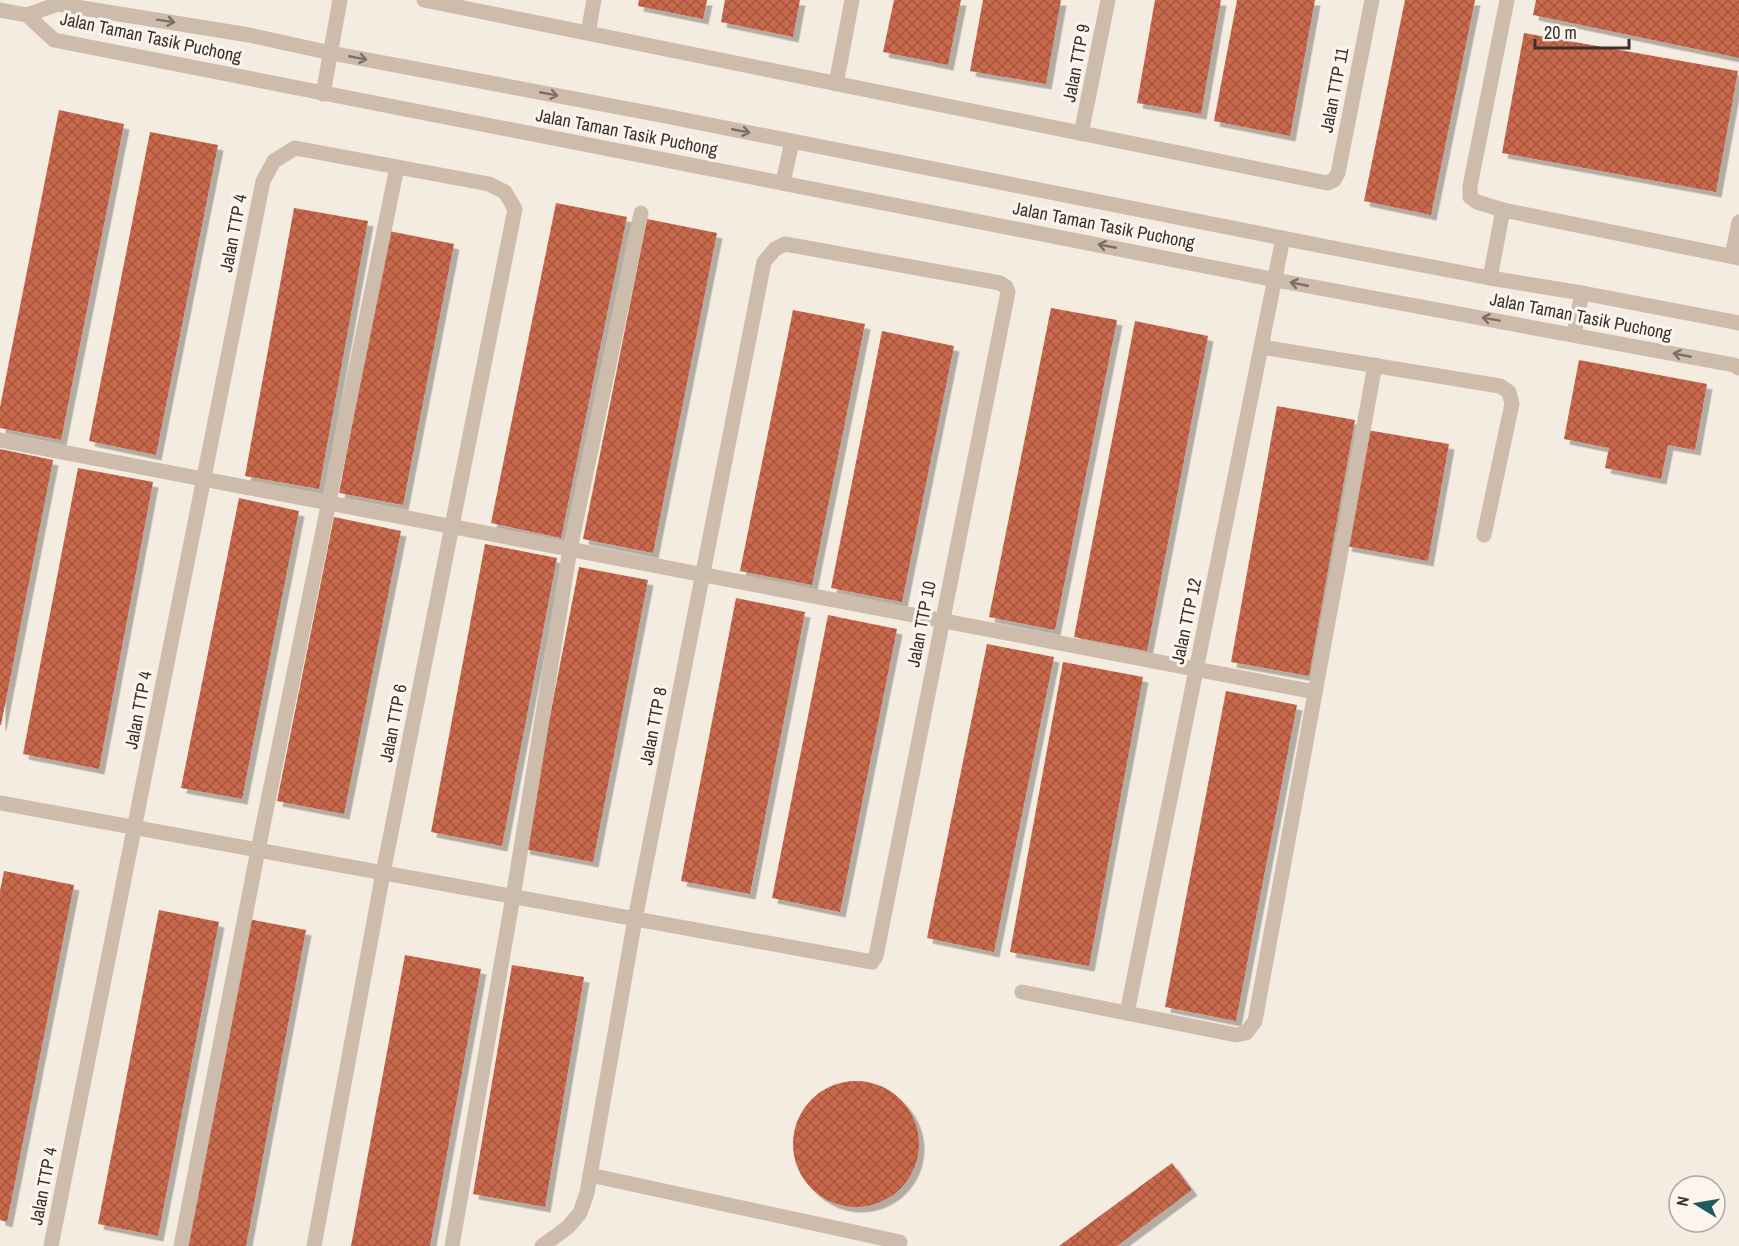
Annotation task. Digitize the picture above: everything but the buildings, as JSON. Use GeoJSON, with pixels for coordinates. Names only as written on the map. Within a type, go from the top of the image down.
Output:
{"type":"FeatureCollection","features":[{"type":"Feature","properties":{"kind":"street"},"geometry":{"type":"LineString","coordinates":[[323,94],[340,0]]}},
{"type":"Feature","properties":{"kind":"street"},"geometry":{"type":"LineString","coordinates":[[424,0],[1081,134]]}},
{"type":"Feature","properties":{"kind":"street"},"geometry":{"type":"LineString","coordinates":[[588,33],[594,0]]}},
{"type":"Feature","properties":{"kind":"street"},"geometry":{"type":"LineString","coordinates":[[836,84],[852,0]]}},
{"type":"Feature","properties":{"kind":"street","name":"Jalan TTP 9"},"geometry":{"type":"LineString","coordinates":[[1081,134],[1108,0]]}},
{"type":"Feature","properties":{"kind":"street","name":"Jalan TTP 11"},"geometry":{"type":"LineString","coordinates":[[1081,134],[1327,183],[1334,180],[1338,173],[1372,0]]}},
{"type":"Feature","properties":{"kind":"street"},"geometry":{"type":"LineString","coordinates":[[1508,0],[1470,186],[1470,197],[1477,202],[1503,210],[1736,257],[1739,222]]}},
{"type":"Feature","properties":{"kind":"street","name":"Jalan Taman Tasik Puchong"},"geometry":{"type":"LineString","coordinates":[[22,9],[58,4],[249,35],[331,53],[1283,238],[1490,278],[1582,292],[1739,324]]}},
{"type":"Feature","properties":{"kind":"street"},"geometry":{"type":"LineString","coordinates":[[0,10],[22,9]]}},
{"type":"Feature","properties":{"kind":"street","name":"Jalan Taman Tasik Puchong"},"geometry":{"type":"LineString","coordinates":[[22,9],[54,40],[1276,280],[1574,334],[1734,365],[1739,368]]}},
{"type":"Feature","properties":{"kind":"street"},"geometry":{"type":"LineString","coordinates":[[783,182],[792,142]]}},
{"type":"Feature","properties":{"kind":"street","name":"Jalan TTP 4"},"geometry":{"type":"LineString","coordinates":[[51,1246],[263,181],[274,161],[295,148],[397,167]]}},
{"type":"Feature","properties":{"kind":"street"},"geometry":{"type":"LineString","coordinates":[[181,1246],[258,850],[397,167]]}},
{"type":"Feature","properties":{"kind":"street","name":"Jalan TTP 6"},"geometry":{"type":"LineString","coordinates":[[315,1246],[383,873],[515,209],[505,192],[489,184],[397,167]]}},
{"type":"Feature","properties":{"kind":"street"},"geometry":{"type":"LineString","coordinates":[[1490,278],[1503,210]]}},
{"type":"Feature","properties":{"kind":"street"},"geometry":{"type":"LineString","coordinates":[[452,1246],[513,897],[570,549],[641,213]]}},
{"type":"Feature","properties":{"kind":"street","name":"Jalan TTP 12"},"geometry":{"type":"LineString","coordinates":[[1127,1013],[1283,238]]}},
{"type":"Feature","properties":{"kind":"street","name":"Jalan TTP 8"},"geometry":{"type":"LineString","coordinates":[[542,1246],[568,1227],[580,1213],[590,1175],[634,919],[764,262],[775,249],[785,244],[1000,283],[1006,286],[1008,292]]}},
{"type":"Feature","properties":{"kind":"street","name":"Jalan TTP 10"},"geometry":{"type":"LineString","coordinates":[[634,919],[872,962],[876,956],[1008,292]]}},
{"type":"Feature","properties":{"kind":"street"},"geometry":{"type":"LineString","coordinates":[[1574,334],[1582,292]]}},
{"type":"Feature","properties":{"kind":"street"},"geometry":{"type":"LineString","coordinates":[[1262,346],[1500,386],[1509,392],[1512,404],[1484,535]]}},
{"type":"Feature","properties":{"kind":"street"},"geometry":{"type":"LineString","coordinates":[[1022,992],[1236,1035],[1246,1033],[1254,1021],[1258,1011],[1375,365]]}},
{"type":"Feature","properties":{"kind":"street"},"geometry":{"type":"LineString","coordinates":[[0,440],[1315,692]]}},
{"type":"Feature","properties":{"kind":"street"},"geometry":{"type":"LineString","coordinates":[[0,803],[634,919]]}},
{"type":"Feature","properties":{"kind":"street"},"geometry":{"type":"LineString","coordinates":[[590,1175],[900,1242]]}}]}
